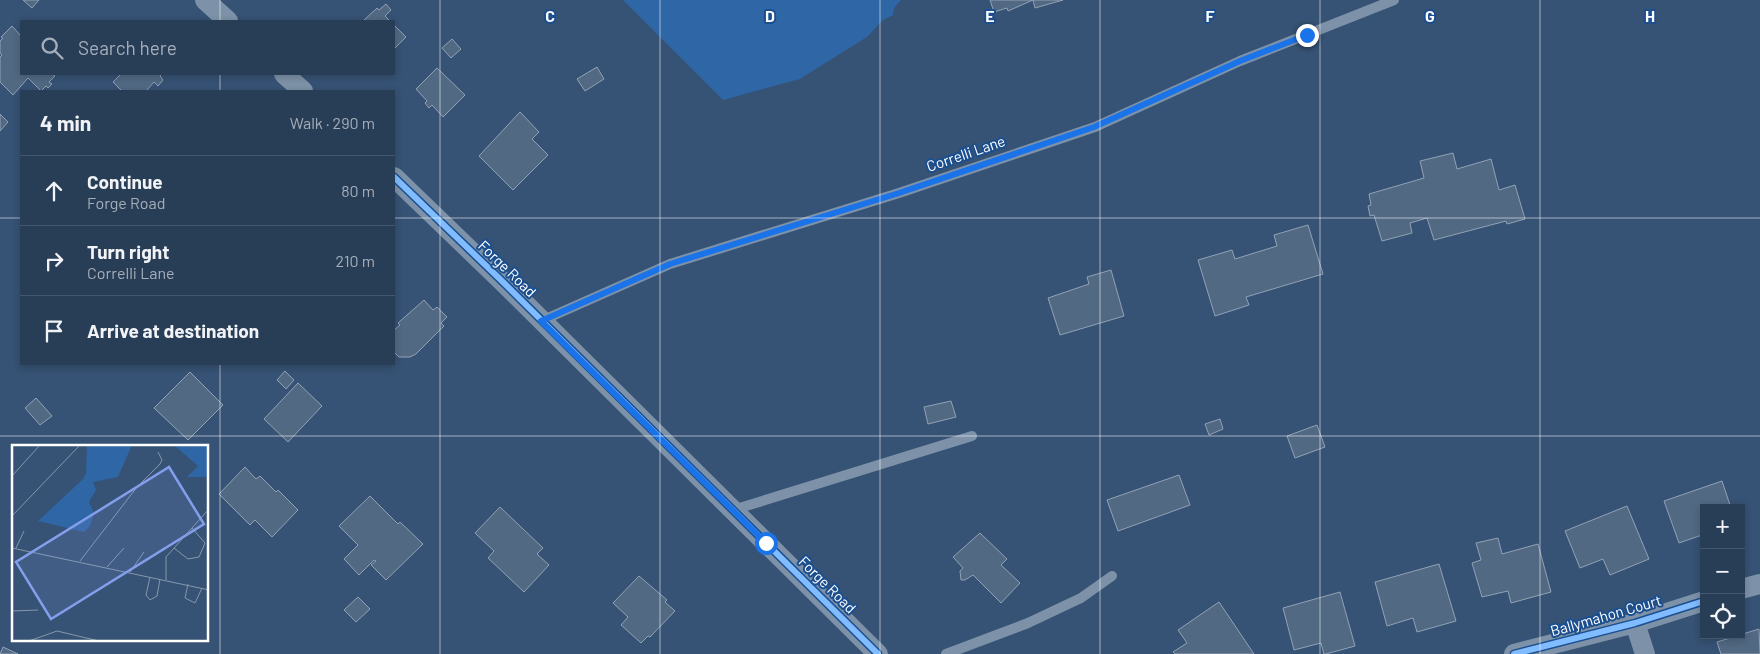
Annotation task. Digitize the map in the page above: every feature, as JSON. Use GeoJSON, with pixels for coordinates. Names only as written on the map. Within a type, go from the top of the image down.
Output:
{"type":"FeatureCollection","features":[{"type":"Feature","properties":{"kind":"street"},"geometry":{"type":"LineString","coordinates":[[205,0],[227,20]]}},
{"type":"Feature","properties":{"kind":"street"},"geometry":{"type":"LineString","coordinates":[[285,75],[301,90]]}},
{"type":"Feature","properties":{"kind":"street","name":"Forge Road"},"geometry":{"type":"LineString","coordinates":[[395,178],[878,654]]}},
{"type":"Feature","properties":{"kind":"street"},"geometry":{"type":"LineString","coordinates":[[1745,589],[1760,584]]}},
{"type":"Feature","properties":{"kind":"street","name":"Ballymahon Court"},"geometry":{"type":"LineString","coordinates":[[1514,654],[1635,623],[1700,601]]}},
{"type":"Feature","properties":{"kind":"street"},"geometry":{"type":"LineString","coordinates":[[1635,623],[1645,654]]}},
{"type":"Feature","properties":{"kind":"lane","name":"Correlli Lane"},"geometry":{"type":"LineString","coordinates":[[541,321],[670,264],[899,193],[1094,127],[1240,61],[1394,0]]}},
{"type":"Feature","properties":{"kind":"lane"},"geometry":{"type":"LineString","coordinates":[[733,510],[972,436]]}},
{"type":"Feature","properties":{"kind":"lane"},"geometry":{"type":"LineString","coordinates":[[946,654],[1037,619],[1081,598],[1112,576]]}},
{"type":"Feature","properties":{"kind":"shaded area"},"geometry":{"type":"Polygon","coordinates":[[[623,0],[901,0],[894,8],[893,15],[883,20],[867,37],[800,79],[723,100],[623,0]]]}},
{"type":"Feature","properties":{"kind":"building"},"geometry":{"type":"Polygon","coordinates":[[[23,0],[39,0],[32,8],[23,0]]]}},
{"type":"Feature","properties":{"kind":"building"},"geometry":{"type":"Polygon","coordinates":[[[990,0],[1033,0],[1008,11],[1007,8],[994,12],[990,0]]]}},
{"type":"Feature","properties":{"kind":"building"},"geometry":{"type":"Polygon","coordinates":[[[1033,0],[1063,0],[1035,8],[1033,0]]]}},
{"type":"Feature","properties":{"kind":"building"},"geometry":{"type":"Polygon","coordinates":[[[386,4],[391,10],[385,16],[389,20],[364,20],[377,8],[379,10],[386,4]]]}},
{"type":"Feature","properties":{"kind":"building"},"geometry":{"type":"Polygon","coordinates":[[[12,26],[20,35],[20,75],[54,75],[55,76],[49,82],[52,84],[48,88],[46,86],[40,90],[28,78],[13,95],[0,82],[0,57],[2,55],[0,53],[0,41],[3,38],[1,37],[12,26]]]}},
{"type":"Feature","properties":{"kind":"building"},"geometry":{"type":"Polygon","coordinates":[[[395,26],[406,37],[395,48],[395,26]]]}},
{"type":"Feature","properties":{"kind":"building"},"geometry":{"type":"Polygon","coordinates":[[[452,39],[461,49],[451,58],[442,48],[452,39]]]}},
{"type":"Feature","properties":{"kind":"building"},"geometry":{"type":"Polygon","coordinates":[[[597,67],[604,79],[585,91],[577,79],[597,67]]]}},
{"type":"Feature","properties":{"kind":"building"},"geometry":{"type":"Polygon","coordinates":[[[437,68],[465,95],[443,117],[432,105],[429,108],[425,103],[427,101],[416,89],[437,68]]]}},
{"type":"Feature","properties":{"kind":"building"},"geometry":{"type":"Polygon","coordinates":[[[120,75],[161,75],[163,80],[158,86],[154,82],[147,90],[121,90],[113,82],[120,75]]]}},
{"type":"Feature","properties":{"kind":"building"},"geometry":{"type":"Polygon","coordinates":[[[520,112],[539,132],[532,139],[548,155],[513,190],[479,156],[520,112]]]}},
{"type":"Feature","properties":{"kind":"building"},"geometry":{"type":"Polygon","coordinates":[[[0,114],[8,122],[0,131],[0,114]]]}},
{"type":"Feature","properties":{"kind":"building"},"geometry":{"type":"Polygon","coordinates":[[[1453,153],[1457,169],[1491,159],[1499,190],[1515,185],[1525,219],[1507,224],[1506,221],[1434,240],[1427,218],[1410,223],[1412,233],[1382,241],[1374,215],[1370,216],[1368,206],[1371,205],[1369,194],[1424,178],[1420,161],[1453,153]]]}},
{"type":"Feature","properties":{"kind":"building"},"geometry":{"type":"Polygon","coordinates":[[[1308,225],[1323,274],[1246,297],[1249,305],[1215,316],[1198,260],[1232,250],[1235,259],[1277,246],[1274,235],[1308,225]]]}},
{"type":"Feature","properties":{"kind":"building"},"geometry":{"type":"Polygon","coordinates":[[[1111,270],[1124,316],[1060,335],[1048,298],[1089,284],[1087,277],[1111,270]]]}},
{"type":"Feature","properties":{"kind":"building"},"geometry":{"type":"Polygon","coordinates":[[[424,300],[433,310],[437,307],[447,317],[441,323],[444,326],[416,354],[410,357],[399,357],[395,353],[395,329],[400,325],[398,323],[424,300]]]}},
{"type":"Feature","properties":{"kind":"building"},"geometry":{"type":"Polygon","coordinates":[[[285,371],[294,380],[286,389],[277,380],[285,371]]]}},
{"type":"Feature","properties":{"kind":"building"},"geometry":{"type":"Polygon","coordinates":[[[190,372],[223,405],[188,440],[154,408],[190,372]]]}},
{"type":"Feature","properties":{"kind":"building"},"geometry":{"type":"Polygon","coordinates":[[[298,383],[322,406],[288,442],[264,419],[298,383]]]}},
{"type":"Feature","properties":{"kind":"building"},"geometry":{"type":"Polygon","coordinates":[[[36,398],[52,416],[40,425],[25,408],[36,398]]]}},
{"type":"Feature","properties":{"kind":"building"},"geometry":{"type":"Polygon","coordinates":[[[951,401],[956,417],[928,424],[924,407],[951,401]]]}},
{"type":"Feature","properties":{"kind":"building"},"geometry":{"type":"Polygon","coordinates":[[[1220,419],[1223,429],[1209,435],[1205,424],[1220,419]]]}},
{"type":"Feature","properties":{"kind":"building"},"geometry":{"type":"Polygon","coordinates":[[[1317,425],[1325,447],[1295,458],[1287,436],[1317,425]]]}},
{"type":"Feature","properties":{"kind":"building"},"geometry":{"type":"Polygon","coordinates":[[[245,467],[256,479],[260,476],[276,492],[278,490],[298,510],[272,537],[255,520],[250,525],[219,494],[245,467]]]}},
{"type":"Feature","properties":{"kind":"building"},"geometry":{"type":"Polygon","coordinates":[[[1179,475],[1190,505],[1118,531],[1107,500],[1179,475]]]}},
{"type":"Feature","properties":{"kind":"building"},"geometry":{"type":"Polygon","coordinates":[[[1722,481],[1730,504],[1700,504],[1700,536],[1679,543],[1664,501],[1722,481]]]}},
{"type":"Feature","properties":{"kind":"building"},"geometry":{"type":"Polygon","coordinates":[[[370,496],[398,524],[400,522],[423,544],[386,580],[371,565],[376,561],[374,560],[359,575],[344,559],[358,545],[339,526],[370,496]]]}},
{"type":"Feature","properties":{"kind":"building"},"geometry":{"type":"Polygon","coordinates":[[[1627,506],[1649,559],[1610,575],[1603,559],[1580,568],[1565,531],[1627,506]]]}},
{"type":"Feature","properties":{"kind":"building"},"geometry":{"type":"Polygon","coordinates":[[[500,507],[543,548],[537,554],[549,565],[524,592],[488,558],[494,551],[475,533],[500,507]]]}},
{"type":"Feature","properties":{"kind":"building"},"geometry":{"type":"Polygon","coordinates":[[[980,533],[1007,559],[1001,565],[1020,583],[1001,603],[973,575],[965,580],[961,580],[960,571],[963,568],[953,557],[980,533]]]}},
{"type":"Feature","properties":{"kind":"building"},"geometry":{"type":"Polygon","coordinates":[[[1498,538],[1502,554],[1538,544],[1551,592],[1511,603],[1508,591],[1482,597],[1472,563],[1481,560],[1476,543],[1498,538]]]}},
{"type":"Feature","properties":{"kind":"building"},"geometry":{"type":"Polygon","coordinates":[[[1439,564],[1456,621],[1417,632],[1413,618],[1387,626],[1375,582],[1439,564]]]}},
{"type":"Feature","properties":{"kind":"building"},"geometry":{"type":"Polygon","coordinates":[[[639,576],[667,600],[665,602],[675,611],[650,637],[648,636],[641,643],[621,625],[628,617],[613,603],[639,576]]]}},
{"type":"Feature","properties":{"kind":"building"},"geometry":{"type":"Polygon","coordinates":[[[1340,592],[1355,646],[1326,654],[1324,654],[1321,643],[1294,650],[1283,608],[1340,592]]]}},
{"type":"Feature","properties":{"kind":"building"},"geometry":{"type":"Polygon","coordinates":[[[358,597],[370,609],[356,622],[344,610],[358,597]]]}},
{"type":"Feature","properties":{"kind":"building"},"geometry":{"type":"Polygon","coordinates":[[[1219,602],[1254,654],[1175,654],[1173,652],[1187,643],[1178,630],[1219,602]]]}},
{"type":"Feature","properties":{"kind":"building"},"geometry":{"type":"Polygon","coordinates":[[[1759,629],[1760,654],[1721,654],[1717,642],[1727,639],[1745,639],[1745,633],[1759,629]]]}},
{"type":"Feature","properties":{"kind":"building"},"geometry":{"type":"Polygon","coordinates":[[[3,647],[18,654],[0,654],[3,647]]]}},
{"type":"Feature","properties":{"kind":"cycle path"},"geometry":{"type":"LineString","coordinates":[[395,178],[503,282],[878,654]]}},
{"type":"Feature","properties":{"kind":"cycle path"},"geometry":{"type":"LineString","coordinates":[[1514,654],[1635,623],[1700,602]]}},
{"type":"Feature","properties":{"kind":"route"},"geometry":{"type":"LineString","coordinates":[[766,543],[541,321],[670,264],[899,193],[1094,127],[1240,61],[1307,35]]}}]}
